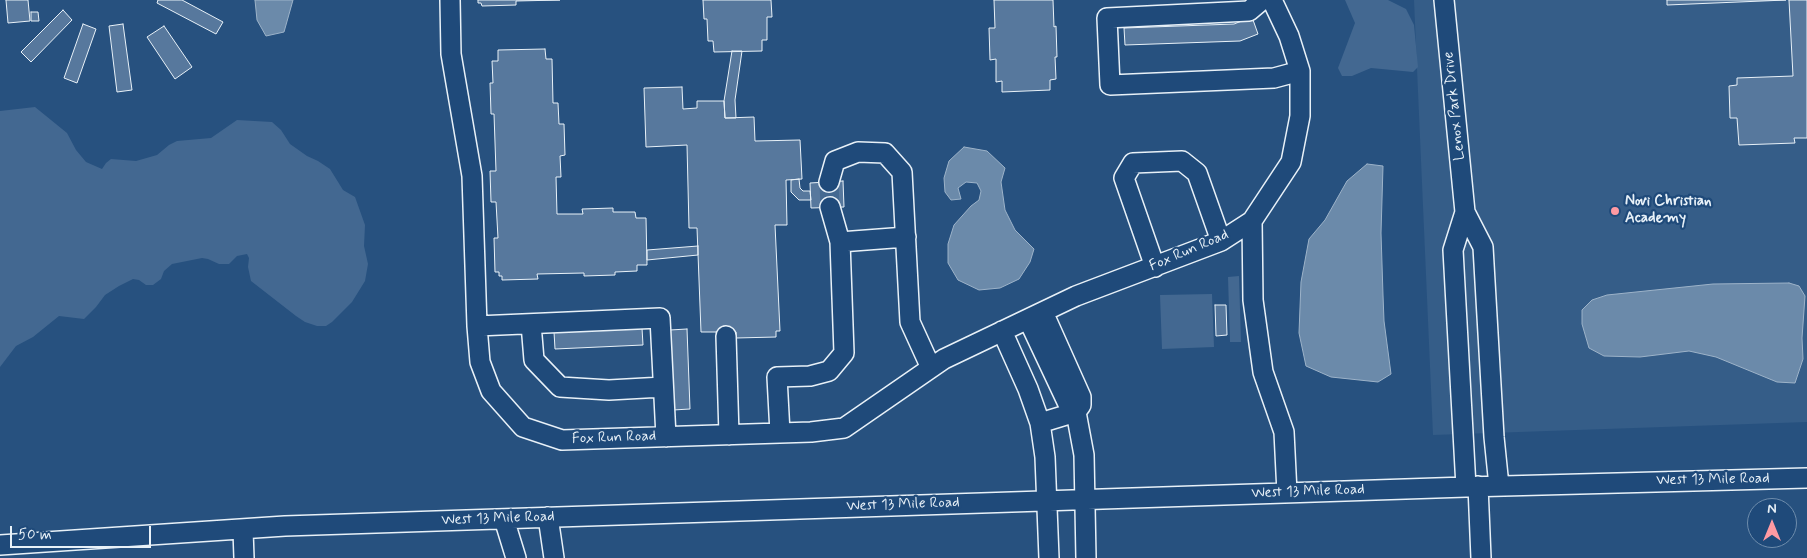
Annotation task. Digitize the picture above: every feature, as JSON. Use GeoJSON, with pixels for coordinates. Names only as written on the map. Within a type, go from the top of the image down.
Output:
{"type":"FeatureCollection","features":[{"type":"Feature","properties":{"kind":"street","name":"Fox Run Road"},"geometry":{"type":"LineString","coordinates":[[450,0],[451,54],[472,176],[480,362],[491,391],[523,427],[562,440],[811,432],[844,428],[944,359],[1076,296],[1220,241],[1252,221],[1291,162],[1300,116],[1300,71],[1289,36],[1272,0]]}},
{"type":"Feature","properties":{"kind":"street"},"geometry":{"type":"LineString","coordinates":[[1262,0],[1249,11],[1107,18],[1110,85],[1274,78],[1300,71]]}},
{"type":"Feature","properties":{"kind":"street","name":"Lenox Park Drive"},"geometry":{"type":"LineString","coordinates":[[1444,0],[1465,212],[1483,247],[1499,486]]}},
{"type":"Feature","properties":{"kind":"street"},"geometry":{"type":"LineString","coordinates":[[829,182],[835,160],[858,152],[885,153],[902,172],[910,322],[931,368]]}},
{"type":"Feature","properties":{"kind":"street"},"geometry":{"type":"LineString","coordinates":[[1155,267],[1124,178],[1133,163],[1182,161],[1197,173],[1220,241]]}},
{"type":"Feature","properties":{"kind":"street"},"geometry":{"type":"LineString","coordinates":[[780,433],[776,377],[810,376],[829,371],[844,352],[840,242],[830,207]]}},
{"type":"Feature","properties":{"kind":"street","name":"Lenox Park Drive"},"geometry":{"type":"LineString","coordinates":[[1465,212],[1453,250],[1459,368],[1481,558]]}},
{"type":"Feature","properties":{"kind":"street"},"geometry":{"type":"LineString","coordinates":[[1252,221],[1253,300],[1263,372],[1284,432],[1287,493]]}},
{"type":"Feature","properties":{"kind":"street"},"geometry":{"type":"LineString","coordinates":[[840,242],[906,237]]}},
{"type":"Feature","properties":{"kind":"street"},"geometry":{"type":"LineString","coordinates":[[1036,316],[1081,397],[1076,412],[1084,452],[1086,558]]}},
{"type":"Feature","properties":{"kind":"street"},"geometry":{"type":"LineString","coordinates":[[477,326],[660,318],[666,437]]}},
{"type":"Feature","properties":{"kind":"street"},"geometry":{"type":"LineString","coordinates":[[531,324],[534,360],[560,387],[609,390],[663,387]]}},
{"type":"Feature","properties":{"kind":"street"},"geometry":{"type":"LineString","coordinates":[[1002,331],[1028,389],[1040,423],[1045,457],[1049,558]]}},
{"type":"Feature","properties":{"kind":"street"},"geometry":{"type":"LineString","coordinates":[[726,336],[729,435]]}},
{"type":"Feature","properties":{"kind":"street"},"geometry":{"type":"LineString","coordinates":[[1459,368],[1490,366]]}},
{"type":"Feature","properties":{"kind":"street"},"geometry":{"type":"LineString","coordinates":[[1040,423],[1076,412]]}},
{"type":"Feature","properties":{"kind":"street","name":"West 13 Mile Road"},"geometry":{"type":"LineString","coordinates":[[0,545],[285,526],[1472,486],[1807,478]]}},
{"type":"Feature","properties":{"kind":"street"},"geometry":{"type":"LineString","coordinates":[[548,517],[554,558]]}},
{"type":"Feature","properties":{"kind":"street"},"geometry":{"type":"LineString","coordinates":[[504,519],[516,558]]}},
{"type":"Feature","properties":{"kind":"street"},"geometry":{"type":"LineString","coordinates":[[243,530],[244,558]]}},
{"type":"Feature","properties":{"kind":"shaded area"},"geometry":{"type":"Polygon","coordinates":[[[255,0],[293,0],[284,32],[266,36],[257,20],[255,0]]]}},
{"type":"Feature","properties":{"kind":"shaded area"},"geometry":{"type":"Polygon","coordinates":[[[1345,0],[1388,0],[1406,9],[1414,25],[1418,67],[1413,72],[1371,68],[1352,76],[1342,76],[1338,68],[1355,23],[1345,0]]]}},
{"type":"Feature","properties":{"kind":"shaded area","name":"Novi Christian Academy"},"geometry":{"type":"Polygon","coordinates":[[[1414,0],[1807,0],[1807,422],[1433,435],[1414,0]]]}},
{"type":"Feature","properties":{"kind":"shaded area"},"geometry":{"type":"Polygon","coordinates":[[[35,107],[67,133],[76,150],[86,162],[102,169],[111,159],[136,161],[157,155],[177,141],[211,138],[237,120],[272,122],[281,130],[290,144],[330,169],[343,190],[355,197],[365,225],[364,246],[368,264],[365,281],[352,302],[332,322],[326,326],[317,326],[305,322],[296,316],[251,281],[247,254],[237,256],[229,264],[219,264],[202,258],[172,264],[164,271],[161,279],[153,285],[146,285],[139,280],[133,279],[119,286],[105,295],[84,319],[59,316],[33,337],[16,346],[0,367],[0,111],[35,107]]]}},
{"type":"Feature","properties":{"kind":"shaded area"},"geometry":{"type":"Polygon","coordinates":[[[964,147],[987,151],[1005,168],[1001,182],[1005,210],[1015,230],[1034,249],[1030,262],[1019,279],[1000,288],[979,290],[958,280],[948,263],[948,244],[954,225],[979,200],[981,191],[977,183],[966,182],[958,188],[961,199],[951,200],[945,192],[944,178],[949,161],[964,147]]]}},
{"type":"Feature","properties":{"kind":"shaded area"},"geometry":{"type":"Polygon","coordinates":[[[1367,164],[1383,166],[1381,233],[1384,321],[1391,374],[1378,382],[1331,377],[1306,366],[1299,333],[1301,282],[1309,239],[1325,220],[1347,181],[1367,164]]]}},
{"type":"Feature","properties":{"kind":"shaded area"},"geometry":{"type":"Polygon","coordinates":[[[1239,276],[1241,342],[1230,342],[1228,277],[1239,276]]]}},
{"type":"Feature","properties":{"kind":"shaded area"},"geometry":{"type":"Polygon","coordinates":[[[1789,283],[1799,286],[1805,296],[1802,338],[1803,359],[1795,383],[1777,382],[1716,357],[1689,351],[1640,357],[1604,356],[1589,348],[1582,324],[1582,310],[1592,300],[1607,295],[1713,284],[1789,283]]]}},
{"type":"Feature","properties":{"kind":"shaded area"},"geometry":{"type":"Polygon","coordinates":[[[1212,294],[1214,347],[1162,349],[1160,295],[1212,294]]]}},
{"type":"Feature","properties":{"kind":"building"},"geometry":{"type":"Polygon","coordinates":[[[6,0],[28,0],[30,21],[8,23],[6,0]]]}},
{"type":"Feature","properties":{"kind":"building"},"geometry":{"type":"Polygon","coordinates":[[[158,0],[182,0],[223,22],[216,34],[157,3],[158,0]]]}},
{"type":"Feature","properties":{"kind":"building"},"geometry":{"type":"Polygon","coordinates":[[[478,0],[560,0],[516,1],[516,5],[482,6],[481,3],[478,3],[478,0]]]}},
{"type":"Feature","properties":{"kind":"building"},"geometry":{"type":"Polygon","coordinates":[[[703,0],[771,0],[772,17],[767,17],[767,40],[762,40],[762,51],[714,52],[713,41],[708,41],[707,19],[704,19],[703,0]]]}},
{"type":"Feature","properties":{"kind":"building"},"geometry":{"type":"Polygon","coordinates":[[[994,0],[1053,0],[1057,57],[1055,57],[1056,79],[1050,80],[1050,90],[1002,92],[1002,81],[996,82],[996,59],[990,60],[989,28],[995,28],[994,0]]]}},
{"type":"Feature","properties":{"kind":"building"},"geometry":{"type":"Polygon","coordinates":[[[1667,0],[1786,0],[1667,5],[1667,0]]]}},
{"type":"Feature","properties":{"kind":"building"},"geometry":{"type":"Polygon","coordinates":[[[1789,0],[1807,0],[1807,138],[1794,138],[1795,143],[1739,145],[1737,118],[1730,118],[1729,86],[1737,85],[1737,78],[1793,76],[1789,0]]]}},
{"type":"Feature","properties":{"kind":"building"},"geometry":{"type":"Polygon","coordinates":[[[63,10],[72,20],[31,62],[21,52],[63,10]]]}},
{"type":"Feature","properties":{"kind":"building"},"geometry":{"type":"Polygon","coordinates":[[[31,12],[38,12],[39,21],[31,21],[31,12]]]}},
{"type":"Feature","properties":{"kind":"building"},"geometry":{"type":"Polygon","coordinates":[[[1252,17],[1258,34],[1240,41],[1125,45],[1124,28],[1234,24],[1252,17]]]}},
{"type":"Feature","properties":{"kind":"building"},"geometry":{"type":"Polygon","coordinates":[[[83,24],[96,29],[77,83],[64,78],[83,24]]]}},
{"type":"Feature","properties":{"kind":"building"},"geometry":{"type":"Polygon","coordinates":[[[123,24],[132,90],[117,92],[109,26],[123,24]]]}},
{"type":"Feature","properties":{"kind":"building"},"geometry":{"type":"Polygon","coordinates":[[[164,26],[192,67],[175,79],[147,37],[164,26]]]}},
{"type":"Feature","properties":{"kind":"building"},"geometry":{"type":"Polygon","coordinates":[[[545,49],[546,59],[552,59],[553,103],[558,103],[559,124],[564,124],[565,155],[560,156],[561,177],[556,177],[557,214],[583,214],[582,209],[613,208],[613,212],[635,212],[636,218],[646,218],[647,265],[637,265],[637,271],[615,272],[615,275],[584,276],[584,273],[537,274],[538,279],[502,280],[499,272],[495,272],[494,238],[498,238],[496,202],[491,202],[490,171],[496,171],[494,114],[491,114],[490,83],[493,83],[492,61],[498,61],[498,50],[545,49]]]}},
{"type":"Feature","properties":{"kind":"building"},"geometry":{"type":"Polygon","coordinates":[[[732,51],[742,51],[735,100],[736,118],[725,118],[724,101],[732,51]]]}},
{"type":"Feature","properties":{"kind":"building"},"geometry":{"type":"Polygon","coordinates":[[[682,87],[683,109],[697,108],[697,101],[724,101],[725,118],[754,117],[755,141],[800,140],[802,179],[786,180],[787,225],[775,225],[780,331],[776,331],[776,337],[736,338],[736,332],[701,332],[697,228],[689,228],[687,145],[646,147],[644,88],[682,87]]]}},
{"type":"Feature","properties":{"kind":"building"},"geometry":{"type":"Polygon","coordinates":[[[799,179],[800,188],[803,191],[810,191],[811,200],[799,200],[791,192],[791,180],[799,179]]]}},
{"type":"Feature","properties":{"kind":"building"},"geometry":{"type":"Polygon","coordinates":[[[843,181],[844,207],[811,208],[810,183],[843,181]]]}},
{"type":"Feature","properties":{"kind":"building"},"geometry":{"type":"Polygon","coordinates":[[[698,246],[698,255],[647,260],[647,250],[698,246]]]}},
{"type":"Feature","properties":{"kind":"building"},"geometry":{"type":"Polygon","coordinates":[[[1215,305],[1226,305],[1227,335],[1216,336],[1215,305]]]}},
{"type":"Feature","properties":{"kind":"building"},"geometry":{"type":"Polygon","coordinates":[[[642,328],[643,345],[555,349],[554,332],[642,328]]]}},
{"type":"Feature","properties":{"kind":"building"},"geometry":{"type":"Polygon","coordinates":[[[687,329],[690,409],[673,410],[670,330],[687,329]]]}},
{"type":"Feature","properties":{"kind":"tunnel"},"geometry":{"type":"LineString","coordinates":[[829,182],[830,207]]}},
{"type":"Feature","properties":{"kind":"place","name":"Novi Christian Academy"},"geometry":{"type":"Point","coordinates":[1615,211]}}]}
